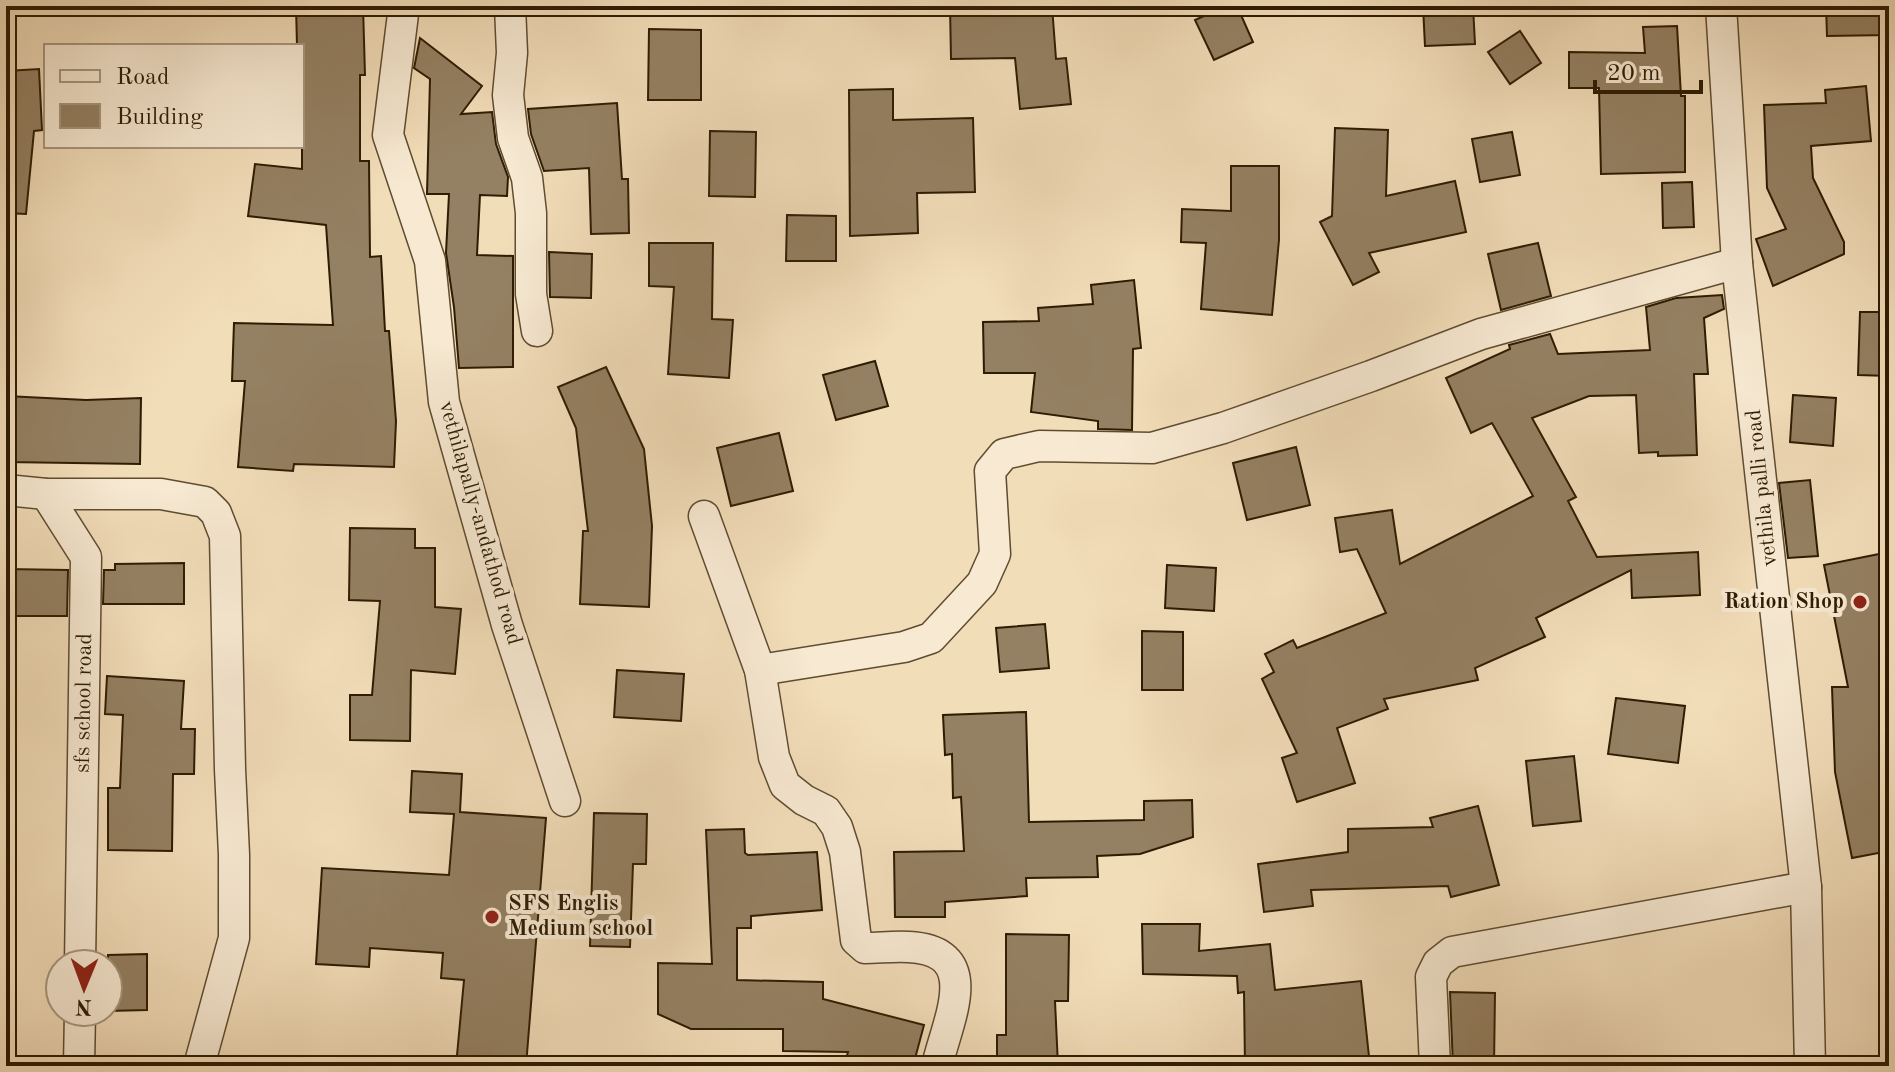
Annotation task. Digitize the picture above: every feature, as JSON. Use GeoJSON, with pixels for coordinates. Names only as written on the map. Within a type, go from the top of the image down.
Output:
{"type":"FeatureCollection","features":[{"type":"Feature","properties":{"kind":"street","name":"vethilapally-andathod road"},"geometry":{"type":"LineString","coordinates":[[404,6],[388,135],[430,261],[444,402],[507,625],[565,801]]}},
{"type":"Feature","properties":{"kind":"street"},"geometry":{"type":"LineString","coordinates":[[510,6],[513,19],[508,95],[513,138],[527,178],[531,213],[531,294],[537,331]]}},
{"type":"Feature","properties":{"kind":"street","name":"vethila palli road"},"geometry":{"type":"LineString","coordinates":[[1721,6],[1737,263],[1806,887],[1810,1066]]}},
{"type":"Feature","properties":{"kind":"street"},"geometry":{"type":"LineString","coordinates":[[760,670],[904,647],[931,638],[982,583],[995,554],[990,471],[1004,454],[1039,446],[1152,448],[1223,428],[1481,334],[1737,263]]}},
{"type":"Feature","properties":{"kind":"street"},"geometry":{"type":"LineString","coordinates":[[6,490],[46,494],[161,494],[205,502],[216,513],[225,536],[234,938],[199,1066]]}},
{"type":"Feature","properties":{"kind":"street","name":"sfs school road"},"geometry":{"type":"LineString","coordinates":[[46,494],[86,557],[80,948]]}},
{"type":"Feature","properties":{"kind":"street"},"geometry":{"type":"LineString","coordinates":[[704,516],[760,670],[774,757],[785,785],[804,800],[826,811],[837,827],[845,852],[856,940],[865,948],[911,947],[940,953],[955,974],[951,1018],[937,1066]]}},
{"type":"Feature","properties":{"kind":"street"},"geometry":{"type":"LineString","coordinates":[[1435,1066],[1431,977],[1438,963],[1452,952],[1806,887]]}},
{"type":"Feature","properties":{"kind":"street"},"geometry":{"type":"LineString","coordinates":[[79,1066],[80,1028]]}},
{"type":"Feature","properties":{"kind":"building"},"geometry":{"type":"Polygon","coordinates":[[[296,6],[363,6],[365,75],[360,75],[360,161],[369,161],[370,257],[381,256],[385,331],[389,331],[396,421],[394,467],[294,464],[293,471],[238,467],[245,381],[232,381],[234,323],[333,325],[326,225],[248,216],[255,164],[302,169],[304,44],[297,44],[296,6]]]}},
{"type":"Feature","properties":{"kind":"building"},"geometry":{"type":"Polygon","coordinates":[[[950,6],[1052,6],[1056,59],[1066,58],[1071,104],[1020,109],[1015,58],[951,59],[950,6]]]}},
{"type":"Feature","properties":{"kind":"building"},"geometry":{"type":"Polygon","coordinates":[[[1226,6],[1237,6],[1253,42],[1214,60],[1195,20],[1226,6]]]}},
{"type":"Feature","properties":{"kind":"building"},"geometry":{"type":"Polygon","coordinates":[[[1423,6],[1473,6],[1475,44],[1425,46],[1423,6]]]}},
{"type":"Feature","properties":{"kind":"building"},"geometry":{"type":"Polygon","coordinates":[[[1826,6],[1888,6],[1888,35],[1827,36],[1826,6]]]}},
{"type":"Feature","properties":{"kind":"building"},"geometry":{"type":"Polygon","coordinates":[[[1677,26],[1681,96],[1685,96],[1685,172],[1601,174],[1599,88],[1569,88],[1569,52],[1645,53],[1643,27],[1677,26]]]}},
{"type":"Feature","properties":{"kind":"building"},"geometry":{"type":"Polygon","coordinates":[[[649,29],[701,30],[701,100],[648,100],[649,29]]]}},
{"type":"Feature","properties":{"kind":"building"},"geometry":{"type":"Polygon","coordinates":[[[1520,31],[1541,63],[1510,84],[1488,52],[1520,31]]]}},
{"type":"Feature","properties":{"kind":"building"},"geometry":{"type":"Polygon","coordinates":[[[420,38],[482,86],[461,114],[492,112],[496,144],[508,177],[507,196],[480,195],[477,255],[513,256],[513,367],[459,368],[446,253],[449,194],[427,194],[430,79],[414,68],[420,38]]]}},
{"type":"Feature","properties":{"kind":"building"},"geometry":{"type":"Polygon","coordinates":[[[39,69],[42,130],[34,131],[26,214],[6,213],[6,71],[39,69]]]}},
{"type":"Feature","properties":{"kind":"building"},"geometry":{"type":"Polygon","coordinates":[[[1866,86],[1871,141],[1811,146],[1813,178],[1844,242],[1844,254],[1773,286],[1756,239],[1786,229],[1767,188],[1764,105],[1826,103],[1825,90],[1866,86]]]}},
{"type":"Feature","properties":{"kind":"building"},"geometry":{"type":"Polygon","coordinates":[[[893,89],[893,120],[973,118],[975,192],[917,193],[918,233],[850,236],[849,90],[893,89]]]}},
{"type":"Feature","properties":{"kind":"building"},"geometry":{"type":"Polygon","coordinates":[[[617,103],[622,179],[628,179],[629,233],[591,234],[589,168],[544,171],[531,134],[528,109],[617,103]]]}},
{"type":"Feature","properties":{"kind":"building"},"geometry":{"type":"Polygon","coordinates":[[[1335,128],[1388,130],[1386,196],[1455,181],[1466,232],[1369,253],[1379,272],[1353,285],[1320,222],[1332,216],[1335,128]]]}},
{"type":"Feature","properties":{"kind":"building"},"geometry":{"type":"Polygon","coordinates":[[[710,131],[756,132],[755,197],[709,196],[710,131]]]}},
{"type":"Feature","properties":{"kind":"building"},"geometry":{"type":"Polygon","coordinates":[[[1512,132],[1520,175],[1480,182],[1472,139],[1512,132]]]}},
{"type":"Feature","properties":{"kind":"building"},"geometry":{"type":"Polygon","coordinates":[[[1231,166],[1279,166],[1279,240],[1272,315],[1201,309],[1206,243],[1181,242],[1182,209],[1231,211],[1231,166]]]}},
{"type":"Feature","properties":{"kind":"building"},"geometry":{"type":"Polygon","coordinates":[[[1692,182],[1694,227],[1663,228],[1662,183],[1692,182]]]}},
{"type":"Feature","properties":{"kind":"building"},"geometry":{"type":"Polygon","coordinates":[[[787,215],[836,216],[836,261],[786,261],[787,215]]]}},
{"type":"Feature","properties":{"kind":"building"},"geometry":{"type":"Polygon","coordinates":[[[649,243],[713,243],[712,319],[733,320],[729,378],[668,374],[674,287],[649,286],[649,243]]]}},
{"type":"Feature","properties":{"kind":"building"},"geometry":{"type":"Polygon","coordinates":[[[1538,243],[1551,296],[1501,310],[1488,254],[1538,243]]]}},
{"type":"Feature","properties":{"kind":"building"},"geometry":{"type":"Polygon","coordinates":[[[549,252],[592,254],[591,298],[550,297],[549,252]]]}},
{"type":"Feature","properties":{"kind":"building"},"geometry":{"type":"Polygon","coordinates":[[[1134,280],[1141,348],[1133,349],[1132,430],[1098,429],[1098,421],[1031,412],[1035,373],[984,373],[983,322],[1039,321],[1038,308],[1093,304],[1091,285],[1134,280]]]}},
{"type":"Feature","properties":{"kind":"building"},"geometry":{"type":"Polygon","coordinates":[[[1722,295],[1724,309],[1704,318],[1708,374],[1694,374],[1697,455],[1639,453],[1636,395],[1589,396],[1532,418],[1576,497],[1568,501],[1597,557],[1698,552],[1700,595],[1632,598],[1631,570],[1536,618],[1545,637],[1475,668],[1478,680],[1384,699],[1388,709],[1337,728],[1355,783],[1297,802],[1282,758],[1297,753],[1262,679],[1274,672],[1265,654],[1293,640],[1297,648],[1386,613],[1357,549],[1340,552],[1335,518],[1392,510],[1400,564],[1533,496],[1492,423],[1471,433],[1446,378],[1510,349],[1509,345],[1550,334],[1558,354],[1650,350],[1646,307],[1676,298],[1722,295]]]}},
{"type":"Feature","properties":{"kind":"building"},"geometry":{"type":"Polygon","coordinates":[[[1860,312],[1889,312],[1889,376],[1858,375],[1860,312]]]}},
{"type":"Feature","properties":{"kind":"building"},"geometry":{"type":"Polygon","coordinates":[[[875,361],[888,406],[836,420],[823,375],[875,361]]]}},
{"type":"Feature","properties":{"kind":"building"},"geometry":{"type":"Polygon","coordinates":[[[606,367],[644,449],[652,526],[649,607],[580,604],[583,531],[588,531],[576,428],[558,387],[606,367]]]}},
{"type":"Feature","properties":{"kind":"building"},"geometry":{"type":"Polygon","coordinates":[[[1793,395],[1836,398],[1833,446],[1790,442],[1793,395]]]}},
{"type":"Feature","properties":{"kind":"building"},"geometry":{"type":"Polygon","coordinates":[[[6,396],[86,400],[141,398],[140,464],[6,462],[6,396]]]}},
{"type":"Feature","properties":{"kind":"building"},"geometry":{"type":"Polygon","coordinates":[[[779,433],[793,491],[731,506],[717,448],[779,433]]]}},
{"type":"Feature","properties":{"kind":"building"},"geometry":{"type":"Polygon","coordinates":[[[1296,447],[1310,505],[1247,520],[1233,463],[1296,447]]]}},
{"type":"Feature","properties":{"kind":"building"},"geometry":{"type":"Polygon","coordinates":[[[1810,480],[1818,556],[1788,558],[1779,483],[1810,480]]]}},
{"type":"Feature","properties":{"kind":"building"},"geometry":{"type":"Polygon","coordinates":[[[350,528],[415,529],[415,548],[435,548],[435,607],[461,609],[455,674],[411,670],[410,741],[350,740],[350,695],[372,695],[380,601],[349,600],[350,528]]]}},
{"type":"Feature","properties":{"kind":"building"},"geometry":{"type":"Polygon","coordinates":[[[1889,552],[1889,851],[1852,858],[1835,772],[1832,687],[1848,687],[1824,565],[1889,552]]]}},
{"type":"Feature","properties":{"kind":"building"},"geometry":{"type":"Polygon","coordinates":[[[184,563],[184,604],[103,604],[104,570],[115,570],[115,564],[184,563]]]}},
{"type":"Feature","properties":{"kind":"building"},"geometry":{"type":"Polygon","coordinates":[[[1167,565],[1216,568],[1214,611],[1165,608],[1167,565]]]}},
{"type":"Feature","properties":{"kind":"building"},"geometry":{"type":"Polygon","coordinates":[[[6,569],[68,570],[67,616],[6,616],[6,569]]]}},
{"type":"Feature","properties":{"kind":"building"},"geometry":{"type":"Polygon","coordinates":[[[1045,624],[1049,668],[1000,672],[996,628],[1045,624]]]}},
{"type":"Feature","properties":{"kind":"building"},"geometry":{"type":"Polygon","coordinates":[[[1142,631],[1183,632],[1183,690],[1142,690],[1142,631]]]}},
{"type":"Feature","properties":{"kind":"building"},"geometry":{"type":"Polygon","coordinates":[[[617,670],[684,674],[681,721],[614,717],[617,670]]]}},
{"type":"Feature","properties":{"kind":"building"},"geometry":{"type":"Polygon","coordinates":[[[107,676],[184,681],[181,729],[195,729],[194,774],[173,774],[172,851],[108,850],[108,788],[120,788],[123,715],[105,714],[107,676]]]}},
{"type":"Feature","properties":{"kind":"building"},"geometry":{"type":"Polygon","coordinates":[[[1616,698],[1685,706],[1678,763],[1608,754],[1616,698]]]}},
{"type":"Feature","properties":{"kind":"building"},"geometry":{"type":"Polygon","coordinates":[[[1026,712],[1029,822],[1144,820],[1144,801],[1192,800],[1193,837],[1140,854],[1097,856],[1098,877],[1026,878],[1027,896],[945,902],[945,917],[895,917],[894,852],[964,851],[961,797],[953,798],[952,754],[945,755],[943,715],[1026,712]]]}},
{"type":"Feature","properties":{"kind":"building"},"geometry":{"type":"Polygon","coordinates":[[[1574,756],[1581,821],[1533,826],[1526,761],[1574,756]]]}},
{"type":"Feature","properties":{"kind":"building"},"geometry":{"type":"Polygon","coordinates":[[[412,771],[462,774],[460,812],[546,818],[526,1066],[456,1066],[464,980],[441,978],[443,953],[370,948],[369,967],[316,964],[322,868],[449,875],[454,814],[410,812],[412,771]]]}},
{"type":"Feature","properties":{"kind":"building"},"geometry":{"type":"Polygon","coordinates":[[[1478,806],[1499,885],[1451,897],[1448,886],[1311,890],[1313,906],[1264,912],[1258,864],[1348,852],[1348,829],[1433,827],[1430,818],[1478,806]]]}},
{"type":"Feature","properties":{"kind":"building"},"geometry":{"type":"Polygon","coordinates":[[[594,813],[647,814],[646,864],[633,864],[630,947],[590,946],[594,813]]]}},
{"type":"Feature","properties":{"kind":"building"},"geometry":{"type":"Polygon","coordinates":[[[744,829],[745,853],[748,855],[817,852],[822,910],[751,916],[751,928],[737,928],[737,980],[823,982],[823,999],[924,1025],[913,1066],[844,1066],[848,1052],[783,1051],[783,1029],[691,1029],[658,1014],[658,963],[712,964],[706,830],[744,829]]]}},
{"type":"Feature","properties":{"kind":"building"},"geometry":{"type":"Polygon","coordinates":[[[1142,924],[1200,924],[1199,951],[1270,944],[1275,990],[1361,981],[1370,1066],[1245,1066],[1244,992],[1238,993],[1237,976],[1143,974],[1142,924]]]}},
{"type":"Feature","properties":{"kind":"building"},"geometry":{"type":"Polygon","coordinates":[[[1006,934],[1069,935],[1068,1001],[1055,1001],[1058,1066],[997,1066],[997,1035],[1006,1035],[1006,934]]]}},
{"type":"Feature","properties":{"kind":"building"},"geometry":{"type":"Polygon","coordinates":[[[147,954],[147,1010],[124,1011],[124,955],[147,954]]]}},
{"type":"Feature","properties":{"kind":"building"},"geometry":{"type":"Polygon","coordinates":[[[1450,992],[1495,993],[1494,1066],[1453,1066],[1450,992]]]}},
{"type":"Feature","properties":{"kind":"place","name":"Ration Shop"},"geometry":{"type":"Point","coordinates":[1860,602]}},
{"type":"Feature","properties":{"kind":"place","name":"SFS Englis Medium school"},"geometry":{"type":"Point","coordinates":[492,917]}}]}
